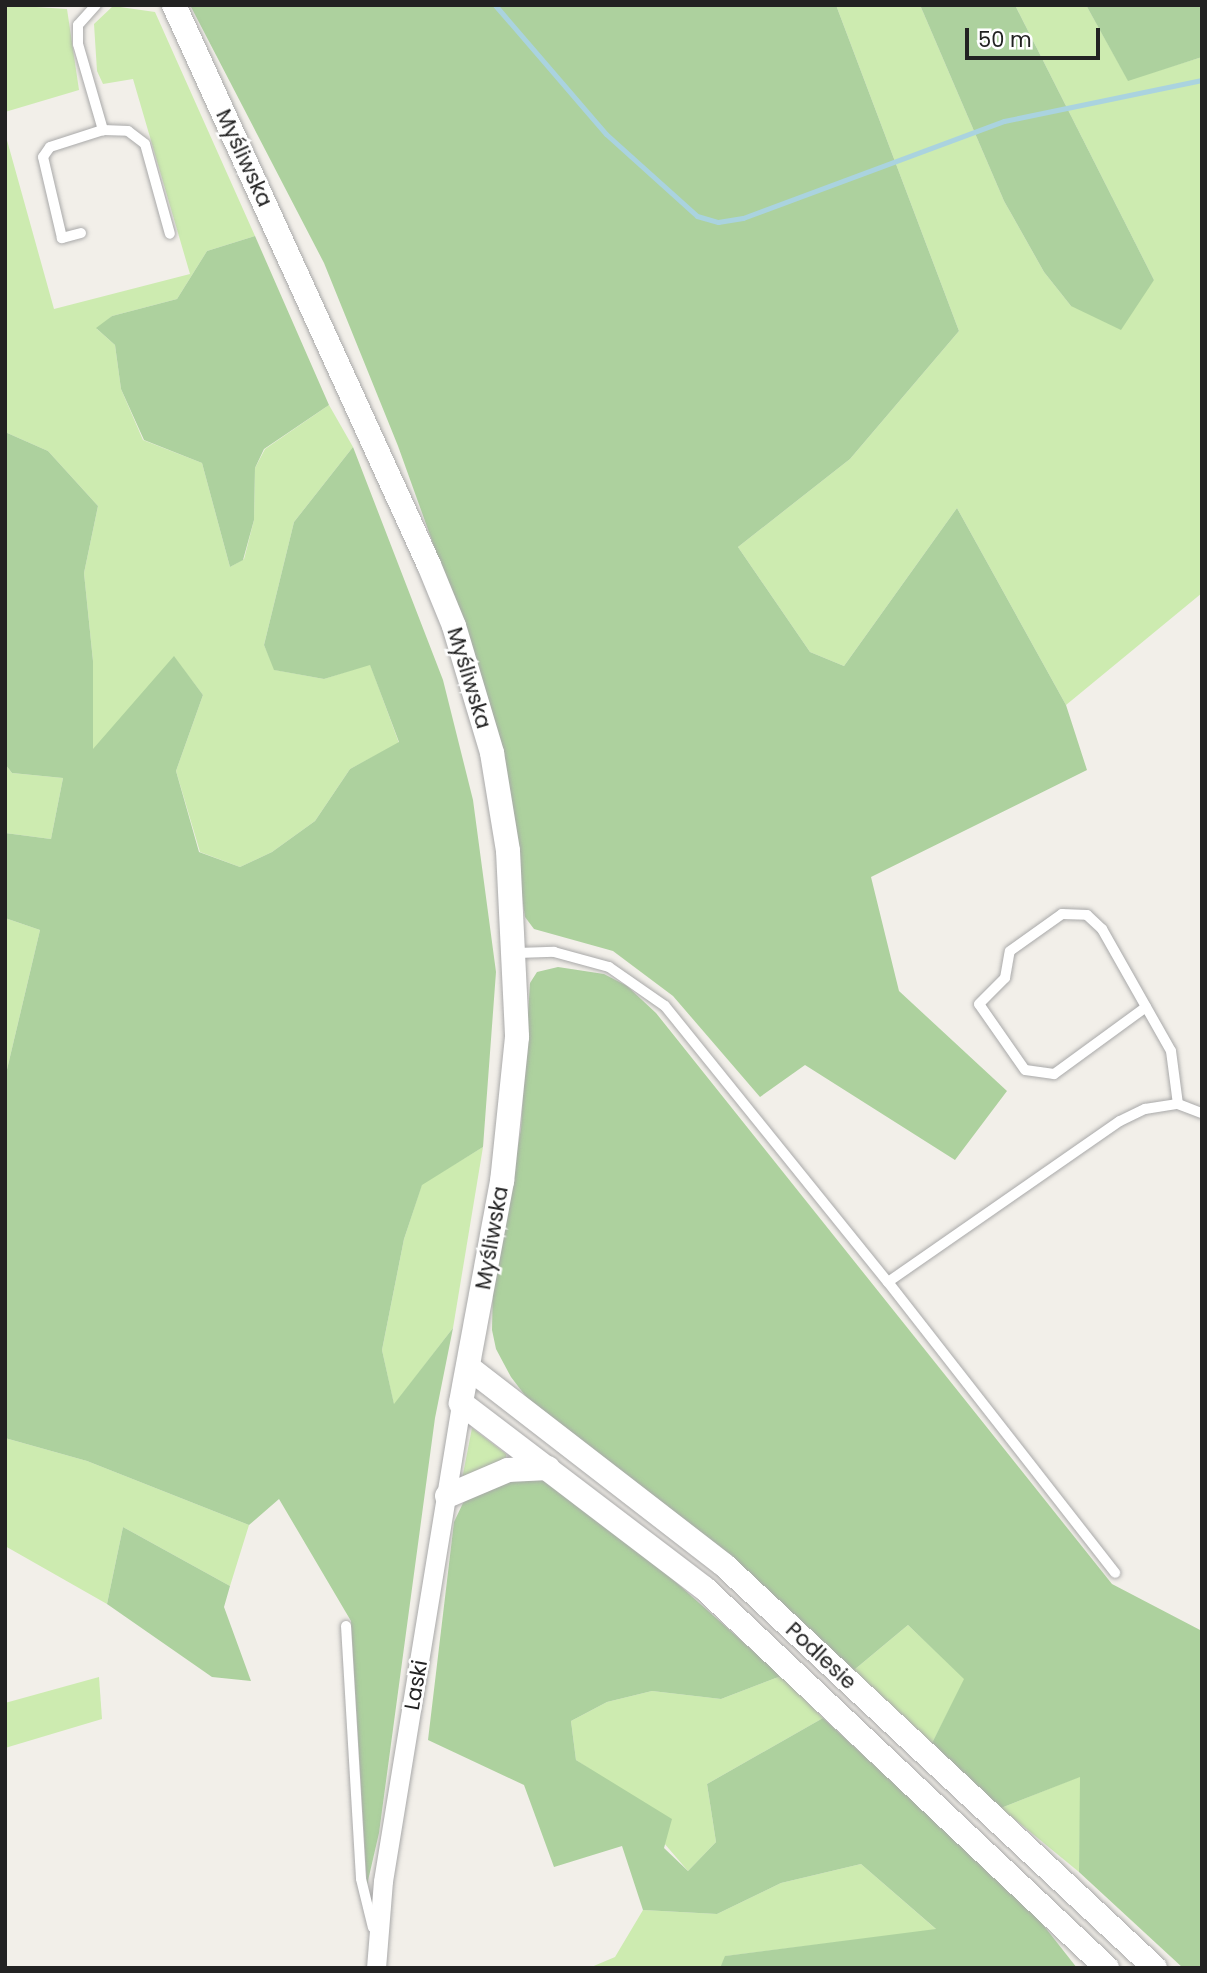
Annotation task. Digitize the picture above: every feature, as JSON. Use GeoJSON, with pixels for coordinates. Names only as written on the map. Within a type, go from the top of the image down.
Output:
{"type":"FeatureCollection","features":[{"type":"Feature","properties":{"kind":"street","name":"Myśliwska"},"geometry":{"type":"LineString","coordinates":[[174,5],[319,317],[454,625],[492,753],[508,851],[517,953],[517,1037],[509,1123],[461,1403]]}},
{"type":"Feature","properties":{"kind":"street","name":"Podlesie"},"geometry":{"type":"LineString","coordinates":[[468,1367],[526,1416],[669,1518],[724,1565],[1155,1968]]}},
{"type":"Feature","properties":{"kind":"street","name":"Podlesie"},"geometry":{"type":"LineString","coordinates":[[461,1403],[704,1588],[1107,1968]]}},
{"type":"Feature","properties":{"kind":"street","name":"Laski"},"geometry":{"type":"LineString","coordinates":[[376,1968],[377,1942],[461,1403]]}},
{"type":"Feature","properties":{"kind":"street"},"geometry":{"type":"LineString","coordinates":[[511,1440],[509,1427],[526,1416]]}},
{"type":"Feature","properties":{"kind":"street"},"geometry":{"type":"LineString","coordinates":[[447,1496],[508,1469],[548,1468]]}},
{"type":"Feature","properties":{"kind":"lane"},"geometry":{"type":"LineString","coordinates":[[96,5],[78,24],[79,44],[103,130]]}},
{"type":"Feature","properties":{"kind":"lane"},"geometry":{"type":"LineString","coordinates":[[81,233],[62,238],[43,158],[50,147],[103,130],[128,131],[145,144],[170,233]]}},
{"type":"Feature","properties":{"kind":"lane"},"geometry":{"type":"LineString","coordinates":[[1146,1007],[1054,1074],[1025,1070],[979,1004],[1005,978],[1010,951],[1062,914],[1079,911],[1102,929],[1171,1051],[1178,1104]]}},
{"type":"Feature","properties":{"kind":"lane"},"geometry":{"type":"LineString","coordinates":[[517,953],[554,952],[609,967],[666,1006],[888,1282],[1115,1573]]}},
{"type":"Feature","properties":{"kind":"lane"},"geometry":{"type":"LineString","coordinates":[[888,1282],[1120,1121],[1145,1109],[1178,1104],[1202,1113]]}},
{"type":"Feature","properties":{"kind":"lane"},"geometry":{"type":"LineString","coordinates":[[346,1626],[361,1880],[377,1942]]}},
{"type":"Feature","properties":{"kind":"green space"},"geometry":{"type":"Polygon","coordinates":[[[5,5],[67,9],[79,90],[5,112],[5,5]]]}},
{"type":"Feature","properties":{"kind":"green space"},"geometry":{"type":"Polygon","coordinates":[[[190,5],[836,5],[959,331],[850,459],[738,547],[810,652],[844,666],[957,508],[1066,705],[1087,770],[871,877],[899,991],[1007,1091],[955,1160],[805,1065],[760,1097],[673,996],[613,951],[534,929],[525,917],[504,773],[481,677],[398,446],[324,263],[190,5]]]}},
{"type":"Feature","properties":{"kind":"green space"},"geometry":{"type":"Polygon","coordinates":[[[836,5],[920,5],[1004,201],[1044,272],[1071,306],[1154,280],[1015,5],[1086,5],[1128,80],[1202,57],[1202,593],[1066,705],[957,508],[844,666],[810,652],[738,547],[850,459],[959,331],[836,5]]]}},
{"type":"Feature","properties":{"kind":"green space"},"geometry":{"type":"Polygon","coordinates":[[[920,5],[1015,5],[1154,280],[1121,330],[1071,306],[1044,272],[1004,201],[920,5]]]}},
{"type":"Feature","properties":{"kind":"green space"},"geometry":{"type":"Polygon","coordinates":[[[1086,5],[1202,5],[1202,57],[1128,81],[1086,5]]]}},
{"type":"Feature","properties":{"kind":"green space"},"geometry":{"type":"Polygon","coordinates":[[[113,6],[155,12],[255,236],[207,251],[177,299],[112,316],[97,329],[115,345],[121,389],[143,440],[202,463],[230,567],[244,559],[254,520],[255,468],[265,449],[329,405],[353,447],[294,522],[264,645],[275,670],[324,679],[370,664],[399,743],[350,769],[315,821],[272,852],[240,867],[200,852],[176,771],[203,695],[174,657],[93,751],[93,661],[84,573],[98,506],[48,451],[5,432],[5,133],[54,309],[190,274],[133,79],[103,84],[97,71],[94,24],[113,6]]]}},
{"type":"Feature","properties":{"kind":"green space"},"geometry":{"type":"Polygon","coordinates":[[[255,236],[329,405],[264,449],[255,468],[254,520],[243,560],[230,567],[202,463],[144,440],[121,389],[115,345],[96,328],[112,316],[177,299],[207,251],[255,236]]]}},
{"type":"Feature","properties":{"kind":"green space"},"geometry":{"type":"Polygon","coordinates":[[[5,432],[48,451],[98,506],[84,573],[93,661],[93,749],[174,656],[203,695],[176,771],[199,852],[240,867],[272,852],[315,821],[350,769],[399,742],[370,665],[324,679],[274,670],[264,645],[294,522],[353,447],[443,680],[473,800],[496,972],[483,1147],[422,1185],[404,1239],[382,1350],[394,1404],[453,1328],[435,1418],[379,1833],[367,1885],[351,1621],[279,1499],[249,1525],[87,1461],[5,1438],[5,1078],[40,930],[5,918],[5,833],[51,839],[63,778],[12,773],[5,764],[5,432]]]}},
{"type":"Feature","properties":{"kind":"green space"},"geometry":{"type":"Polygon","coordinates":[[[5,764],[12,773],[63,778],[51,839],[5,833],[5,764]]]}},
{"type":"Feature","properties":{"kind":"green space"},"geometry":{"type":"Polygon","coordinates":[[[5,918],[40,930],[5,1078],[5,918]]]}},
{"type":"Feature","properties":{"kind":"green space"},"geometry":{"type":"Polygon","coordinates":[[[558,967],[604,974],[627,986],[656,1013],[1112,1584],[1202,1631],[1202,1968],[1183,1968],[1079,1872],[1080,1777],[1001,1808],[932,1743],[964,1679],[908,1625],[854,1670],[527,1398],[511,1377],[496,1349],[492,1330],[493,1284],[521,1129],[530,983],[537,972],[558,967]]]}},
{"type":"Feature","properties":{"kind":"green space"},"geometry":{"type":"Polygon","coordinates":[[[483,1147],[453,1328],[394,1405],[382,1350],[404,1239],[422,1184],[483,1147]]]}},
{"type":"Feature","properties":{"kind":"green space"},"geometry":{"type":"Polygon","coordinates":[[[472,1428],[506,1454],[506,1462],[462,1479],[472,1428]]]}},
{"type":"Feature","properties":{"kind":"green space"},"geometry":{"type":"Polygon","coordinates":[[[5,1438],[87,1461],[249,1525],[230,1586],[123,1527],[107,1604],[5,1546],[5,1438]]]}},
{"type":"Feature","properties":{"kind":"green space"},"geometry":{"type":"Polygon","coordinates":[[[544,1479],[615,1528],[781,1676],[721,1699],[652,1691],[607,1702],[571,1721],[576,1760],[672,1819],[664,1848],[688,1871],[716,1842],[707,1784],[823,1718],[1033,1912],[1077,1968],[720,1968],[725,1956],[936,1929],[861,1864],[781,1883],[717,1914],[643,1910],[622,1846],[554,1867],[524,1785],[428,1740],[454,1522],[463,1503],[489,1483],[544,1479]]]}},
{"type":"Feature","properties":{"kind":"green space"},"geometry":{"type":"Polygon","coordinates":[[[123,1527],[230,1586],[224,1607],[251,1681],[212,1677],[107,1604],[123,1527]]]}},
{"type":"Feature","properties":{"kind":"green space"},"geometry":{"type":"Polygon","coordinates":[[[908,1625],[965,1679],[932,1743],[854,1670],[908,1625]]]}},
{"type":"Feature","properties":{"kind":"green space"},"geometry":{"type":"Polygon","coordinates":[[[781,1676],[823,1718],[707,1784],[716,1842],[688,1871],[614,1785],[576,1760],[571,1721],[607,1702],[652,1691],[721,1699],[781,1676]]]}},
{"type":"Feature","properties":{"kind":"green space"},"geometry":{"type":"Polygon","coordinates":[[[99,1677],[102,1719],[5,1748],[5,1703],[99,1677]]]}},
{"type":"Feature","properties":{"kind":"green space"},"geometry":{"type":"Polygon","coordinates":[[[1081,1776],[1079,1872],[1001,1808],[1081,1776]]]}},
{"type":"Feature","properties":{"kind":"green space"},"geometry":{"type":"Polygon","coordinates":[[[861,1864],[937,1930],[726,1956],[720,1968],[589,1968],[615,1957],[643,1910],[717,1914],[781,1883],[861,1864]]]}},
{"type":"Feature","properties":{"kind":"waterway"},"geometry":{"type":"LineString","coordinates":[[495,5],[606,134],[697,216],[718,222],[743,218],[1004,121],[1202,80]]}}]}
